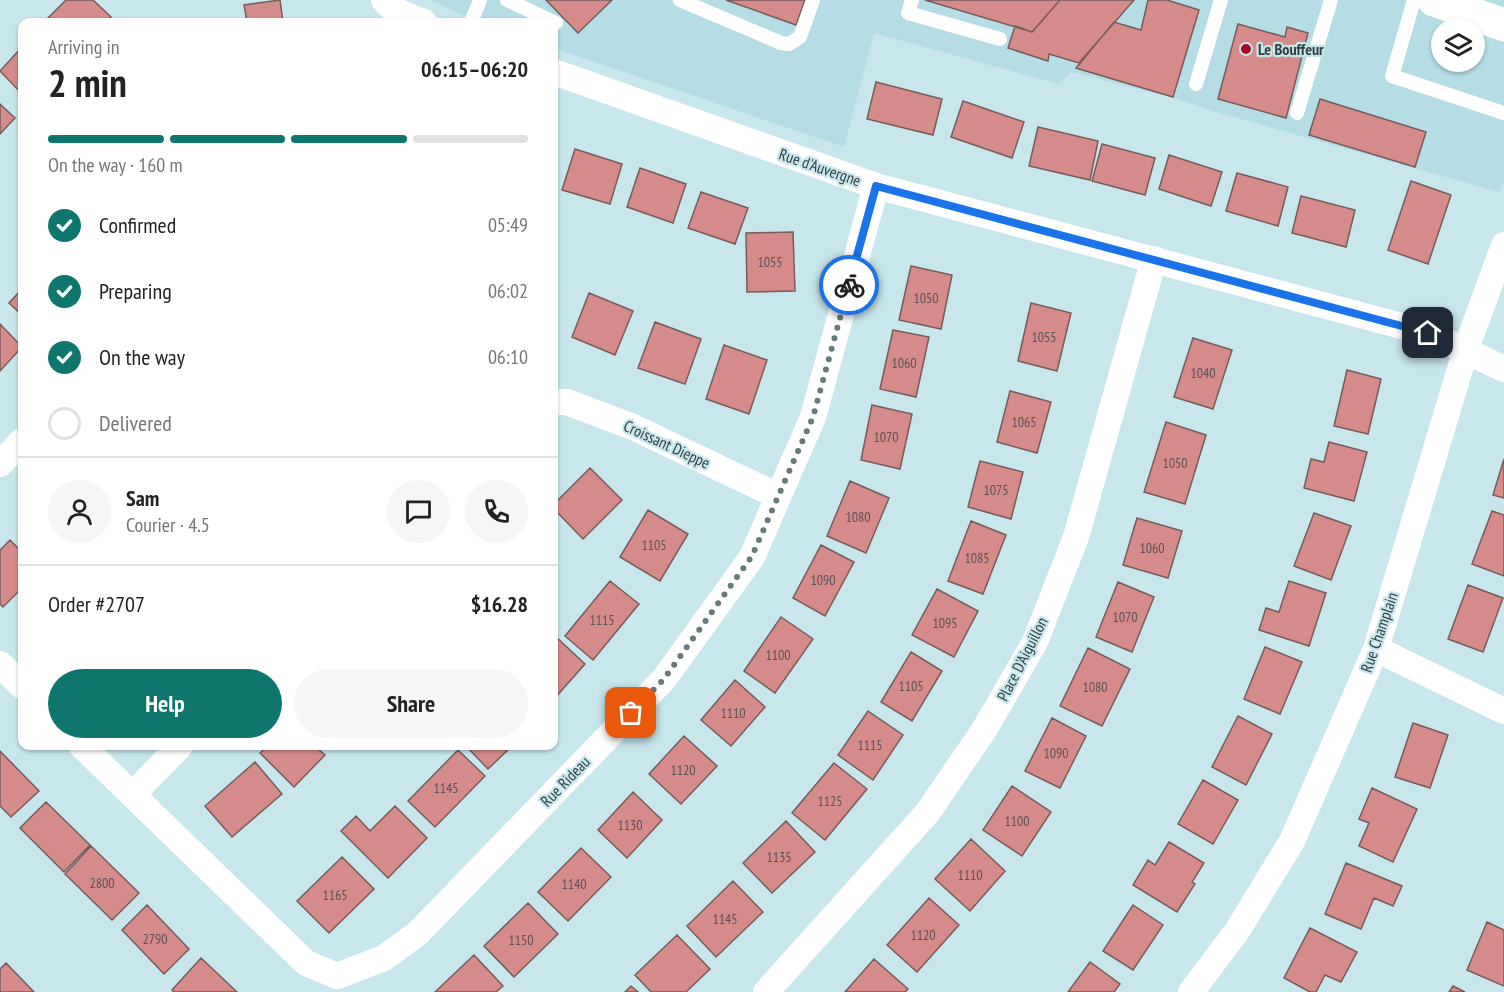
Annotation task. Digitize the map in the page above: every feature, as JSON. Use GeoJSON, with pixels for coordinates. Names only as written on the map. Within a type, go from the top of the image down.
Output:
{"type":"FeatureCollection","features":[{"type":"Feature","properties":{"kind":"street"},"geometry":{"type":"LineString","coordinates":[[1434,0],[1504,25]]}},
{"type":"Feature","properties":{"kind":"street"},"geometry":{"type":"LineString","coordinates":[[388,11],[411,18]]}},
{"type":"Feature","properties":{"kind":"street","name":"Rue d'Auvergne"},"geometry":{"type":"LineString","coordinates":[[558,73],[876,186],[1428,333],[1504,369]]}},
{"type":"Feature","properties":{"kind":"street","name":"Rue Rideau"},"geometry":{"type":"LineString","coordinates":[[86,750],[306,963],[337,976],[384,958],[418,933],[664,679],[752,556],[813,417],[876,186]]}},
{"type":"Feature","properties":{"kind":"street","name":"Rue Champlain"},"geometry":{"type":"LineString","coordinates":[[1191,992],[1237,931],[1292,842],[1376,649],[1466,350],[1504,245]]}},
{"type":"Feature","properties":{"kind":"street","name":"Place D'Aiguillon"},"geometry":{"type":"LineString","coordinates":[[766,992],[928,812],[984,730],[1035,642],[1076,537],[1154,259]]}},
{"type":"Feature","properties":{"kind":"street","name":"Croissant Dieppe"},"geometry":{"type":"LineString","coordinates":[[558,402],[567,402],[633,427],[778,496]]}},
{"type":"Feature","properties":{"kind":"street"},"geometry":{"type":"LineString","coordinates":[[0,464],[18,445]]}},
{"type":"Feature","properties":{"kind":"street"},"geometry":{"type":"LineString","coordinates":[[1376,649],[1504,711]]}},
{"type":"Feature","properties":{"kind":"street"},"geometry":{"type":"LineString","coordinates":[[0,664],[18,682]]}},
{"type":"Feature","properties":{"kind":"street"},"geometry":{"type":"LineString","coordinates":[[132,795],[176,750]]}},
{"type":"Feature","properties":{"kind":"lane"},"geometry":{"type":"LineString","coordinates":[[473,18],[480,0]]}},
{"type":"Feature","properties":{"kind":"lane"},"geometry":{"type":"LineString","coordinates":[[507,0],[545,18]]}},
{"type":"Feature","properties":{"kind":"lane"},"geometry":{"type":"LineString","coordinates":[[680,0],[781,43],[789,44],[800,37],[813,0]]}},
{"type":"Feature","properties":{"kind":"lane"},"geometry":{"type":"LineString","coordinates":[[912,0],[908,13],[1000,39]]}},
{"type":"Feature","properties":{"kind":"lane"},"geometry":{"type":"LineString","coordinates":[[1196,84],[1221,0]]}},
{"type":"Feature","properties":{"kind":"lane"},"geometry":{"type":"LineString","coordinates":[[1297,113],[1331,0]]}},
{"type":"Feature","properties":{"kind":"lane"},"geometry":{"type":"LineString","coordinates":[[1414,0],[1392,76],[1504,114]]}},
{"type":"Feature","properties":{"kind":"shaded area"},"geometry":{"type":"Polygon","coordinates":[[[430,0],[1504,0],[1504,181],[1499,192],[1178,99],[1071,72],[1059,84],[874,33],[844,147],[558,49],[558,18],[468,18],[430,0]]]}},
{"type":"Feature","properties":{"kind":"building"},"geometry":{"type":"Polygon","coordinates":[[[66,0],[93,0],[111,17],[110,18],[48,18],[66,0]]]}},
{"type":"Feature","properties":{"kind":"building"},"geometry":{"type":"Polygon","coordinates":[[[280,0],[282,18],[246,18],[244,5],[280,0]]]}},
{"type":"Feature","properties":{"kind":"building"},"geometry":{"type":"Polygon","coordinates":[[[546,0],[612,0],[578,33],[546,0]]]}},
{"type":"Feature","properties":{"kind":"building"},"geometry":{"type":"Polygon","coordinates":[[[726,0],[805,0],[796,25],[726,0]]]}},
{"type":"Feature","properties":{"kind":"building"},"geometry":{"type":"Polygon","coordinates":[[[925,0],[1060,0],[1032,32],[925,0]]]}},
{"type":"Feature","properties":{"kind":"building"},"geometry":{"type":"Polygon","coordinates":[[[1060,0],[1134,0],[1079,63],[1049,54],[1048,61],[1008,48],[1015,26],[1032,32],[1060,0]]]}},
{"type":"Feature","properties":{"kind":"building"},"geometry":{"type":"Polygon","coordinates":[[[1148,0],[1167,0],[1199,10],[1173,97],[1076,68],[1114,22],[1141,30],[1148,0]]]}},
{"type":"Feature","properties":{"kind":"building"},"geometry":{"type":"Polygon","coordinates":[[[1238,24],[1285,37],[1287,27],[1308,33],[1286,118],[1218,99],[1238,24]]]}},
{"type":"Feature","properties":{"kind":"building"},"geometry":{"type":"Polygon","coordinates":[[[18,51],[18,90],[0,71],[18,51]]]}},
{"type":"Feature","properties":{"kind":"building"},"geometry":{"type":"Polygon","coordinates":[[[876,82],[942,99],[933,135],[867,119],[876,82]]]}},
{"type":"Feature","properties":{"kind":"building"},"geometry":{"type":"Polygon","coordinates":[[[1320,99],[1426,132],[1415,167],[1309,135],[1320,99]]]}},
{"type":"Feature","properties":{"kind":"building"},"geometry":{"type":"Polygon","coordinates":[[[963,101],[1024,122],[1012,158],[951,137],[963,101]]]}},
{"type":"Feature","properties":{"kind":"building"},"geometry":{"type":"Polygon","coordinates":[[[0,104],[15,118],[0,134],[0,104]]]}},
{"type":"Feature","properties":{"kind":"building"},"geometry":{"type":"Polygon","coordinates":[[[1038,127],[1098,141],[1090,180],[1029,166],[1038,127]]]}},
{"type":"Feature","properties":{"kind":"building"},"geometry":{"type":"Polygon","coordinates":[[[1102,144],[1155,158],[1145,195],[1092,181],[1102,144]]]}},
{"type":"Feature","properties":{"kind":"building"},"geometry":{"type":"Polygon","coordinates":[[[575,149],[622,164],[610,204],[562,190],[575,149]]]}},
{"type":"Feature","properties":{"kind":"building"},"geometry":{"type":"Polygon","coordinates":[[[1169,155],[1222,172],[1211,206],[1159,189],[1169,155]]]}},
{"type":"Feature","properties":{"kind":"building"},"geometry":{"type":"Polygon","coordinates":[[[640,168],[686,184],[673,223],[627,207],[640,168]]]}},
{"type":"Feature","properties":{"kind":"building"},"geometry":{"type":"Polygon","coordinates":[[[1237,173],[1288,187],[1278,226],[1226,211],[1237,173]]]}},
{"type":"Feature","properties":{"kind":"building"},"geometry":{"type":"Polygon","coordinates":[[[1411,181],[1451,195],[1428,264],[1388,250],[1411,181]]]}},
{"type":"Feature","properties":{"kind":"building"},"geometry":{"type":"Polygon","coordinates":[[[701,192],[748,208],[735,244],[688,228],[701,192]]]}},
{"type":"Feature","properties":{"kind":"building"},"geometry":{"type":"Polygon","coordinates":[[[1301,196],[1355,210],[1346,247],[1292,233],[1301,196]]]}},
{"type":"Feature","properties":{"kind":"building"},"geometry":{"type":"Polygon","coordinates":[[[793,232],[795,291],[747,292],[746,233],[793,232]]]}},
{"type":"Feature","properties":{"kind":"building"},"geometry":{"type":"Polygon","coordinates":[[[911,266],[952,275],[941,329],[899,320],[911,266]]]}},
{"type":"Feature","properties":{"kind":"building"},"geometry":{"type":"Polygon","coordinates":[[[18,293],[18,311],[9,303],[18,293]]]}},
{"type":"Feature","properties":{"kind":"building"},"geometry":{"type":"Polygon","coordinates":[[[589,293],[633,311],[615,355],[572,337],[589,293]]]}},
{"type":"Feature","properties":{"kind":"building"},"geometry":{"type":"Polygon","coordinates":[[[1031,303],[1071,313],[1057,371],[1018,361],[1031,303]]]}},
{"type":"Feature","properties":{"kind":"building"},"geometry":{"type":"Polygon","coordinates":[[[655,322],[701,339],[685,384],[638,368],[655,322]]]}},
{"type":"Feature","properties":{"kind":"building"},"geometry":{"type":"Polygon","coordinates":[[[0,324],[18,343],[18,351],[0,371],[0,324]]]}},
{"type":"Feature","properties":{"kind":"building"},"geometry":{"type":"Polygon","coordinates":[[[893,330],[929,337],[916,397],[880,389],[893,330]]]}},
{"type":"Feature","properties":{"kind":"building"},"geometry":{"type":"Polygon","coordinates":[[[1193,338],[1232,350],[1213,409],[1174,397],[1193,338]]]}},
{"type":"Feature","properties":{"kind":"building"},"geometry":{"type":"Polygon","coordinates":[[[724,345],[767,360],[749,414],[706,399],[724,345]]]}},
{"type":"Feature","properties":{"kind":"building"},"geometry":{"type":"Polygon","coordinates":[[[1347,370],[1381,379],[1368,434],[1334,426],[1347,370]]]}},
{"type":"Feature","properties":{"kind":"building"},"geometry":{"type":"Polygon","coordinates":[[[1010,391],[1051,402],[1037,453],[997,442],[1010,391]]]}},
{"type":"Feature","properties":{"kind":"building"},"geometry":{"type":"Polygon","coordinates":[[[872,405],[912,414],[900,469],[861,460],[872,405]]]}},
{"type":"Feature","properties":{"kind":"building"},"geometry":{"type":"Polygon","coordinates":[[[1166,422],[1206,435],[1185,504],[1144,492],[1166,422]]]}},
{"type":"Feature","properties":{"kind":"building"},"geometry":{"type":"Polygon","coordinates":[[[1329,442],[1367,452],[1354,501],[1304,488],[1311,459],[1324,462],[1329,442]]]}},
{"type":"Feature","properties":{"kind":"building"},"geometry":{"type":"Polygon","coordinates":[[[1504,459],[1504,498],[1493,495],[1504,459]]]}},
{"type":"Feature","properties":{"kind":"building"},"geometry":{"type":"Polygon","coordinates":[[[980,461],[1023,472],[1011,519],[968,507],[980,461]]]}},
{"type":"Feature","properties":{"kind":"building"},"geometry":{"type":"Polygon","coordinates":[[[590,468],[622,500],[583,539],[558,513],[558,500],[590,468]]]}},
{"type":"Feature","properties":{"kind":"building"},"geometry":{"type":"Polygon","coordinates":[[[850,481],[889,498],[866,553],[827,536],[850,481]]]}},
{"type":"Feature","properties":{"kind":"building"},"geometry":{"type":"Polygon","coordinates":[[[648,510],[688,534],[660,581],[620,557],[648,510]]]}},
{"type":"Feature","properties":{"kind":"building"},"geometry":{"type":"Polygon","coordinates":[[[1492,511],[1504,515],[1504,576],[1472,564],[1492,511]]]}},
{"type":"Feature","properties":{"kind":"building"},"geometry":{"type":"Polygon","coordinates":[[[1314,513],[1351,526],[1331,580],[1294,566],[1314,513]]]}},
{"type":"Feature","properties":{"kind":"building"},"geometry":{"type":"Polygon","coordinates":[[[1137,518],[1182,531],[1168,578],[1123,565],[1137,518]]]}},
{"type":"Feature","properties":{"kind":"building"},"geometry":{"type":"Polygon","coordinates":[[[971,521],[1006,535],[983,594],[948,581],[971,521]]]}},
{"type":"Feature","properties":{"kind":"building"},"geometry":{"type":"Polygon","coordinates":[[[10,540],[18,548],[18,592],[3,607],[0,604],[0,550],[10,540]]]}},
{"type":"Feature","properties":{"kind":"building"},"geometry":{"type":"Polygon","coordinates":[[[821,545],[854,562],[825,616],[793,598],[821,545]]]}},
{"type":"Feature","properties":{"kind":"building"},"geometry":{"type":"Polygon","coordinates":[[[610,581],[639,604],[593,660],[565,636],[610,581]]]}},
{"type":"Feature","properties":{"kind":"building"},"geometry":{"type":"Polygon","coordinates":[[[1289,581],[1326,593],[1309,646],[1259,630],[1266,608],[1279,612],[1289,581]]]}},
{"type":"Feature","properties":{"kind":"building"},"geometry":{"type":"Polygon","coordinates":[[[1118,582],[1154,597],[1132,652],[1096,637],[1118,582]]]}},
{"type":"Feature","properties":{"kind":"building"},"geometry":{"type":"Polygon","coordinates":[[[1468,585],[1503,598],[1483,652],[1448,639],[1468,585]]]}},
{"type":"Feature","properties":{"kind":"building"},"geometry":{"type":"Polygon","coordinates":[[[937,589],[978,611],[954,657],[912,635],[937,589]]]}},
{"type":"Feature","properties":{"kind":"building"},"geometry":{"type":"Polygon","coordinates":[[[781,617],[813,639],[775,693],[744,671],[781,617]]]}},
{"type":"Feature","properties":{"kind":"building"},"geometry":{"type":"Polygon","coordinates":[[[558,639],[585,664],[558,694],[558,639]]]}},
{"type":"Feature","properties":{"kind":"building"},"geometry":{"type":"Polygon","coordinates":[[[1265,647],[1302,662],[1280,714],[1244,699],[1265,647]]]}},
{"type":"Feature","properties":{"kind":"building"},"geometry":{"type":"Polygon","coordinates":[[[1088,648],[1130,669],[1102,726],[1060,706],[1088,648]]]}},
{"type":"Feature","properties":{"kind":"building"},"geometry":{"type":"Polygon","coordinates":[[[911,652],[942,671],[912,721],[881,702],[911,652]]]}},
{"type":"Feature","properties":{"kind":"building"},"geometry":{"type":"Polygon","coordinates":[[[735,680],[765,707],[731,746],[701,720],[735,680]]]}},
{"type":"Feature","properties":{"kind":"building"},"geometry":{"type":"Polygon","coordinates":[[[868,711],[903,735],[873,780],[838,755],[868,711]]]}},
{"type":"Feature","properties":{"kind":"building"},"geometry":{"type":"Polygon","coordinates":[[[1238,716],[1272,734],[1246,785],[1212,767],[1238,716]]]}},
{"type":"Feature","properties":{"kind":"building"},"geometry":{"type":"Polygon","coordinates":[[[1052,718],[1086,736],[1060,788],[1025,771],[1052,718]]]}},
{"type":"Feature","properties":{"kind":"building"},"geometry":{"type":"Polygon","coordinates":[[[1413,723],[1448,735],[1430,788],[1395,777],[1413,723]]]}},
{"type":"Feature","properties":{"kind":"building"},"geometry":{"type":"Polygon","coordinates":[[[684,736],[717,766],[681,804],[649,774],[684,736]]]}},
{"type":"Feature","properties":{"kind":"building"},"geometry":{"type":"Polygon","coordinates":[[[263,750],[319,750],[325,755],[294,787],[260,753],[263,750]]]}},
{"type":"Feature","properties":{"kind":"building"},"geometry":{"type":"Polygon","coordinates":[[[458,750],[485,776],[435,827],[408,801],[458,750]]]}},
{"type":"Feature","properties":{"kind":"building"},"geometry":{"type":"Polygon","coordinates":[[[470,750],[508,750],[488,769],[470,750]]]}},
{"type":"Feature","properties":{"kind":"building"},"geometry":{"type":"Polygon","coordinates":[[[0,751],[39,791],[11,817],[0,806],[0,751]]]}},
{"type":"Feature","properties":{"kind":"building"},"geometry":{"type":"Polygon","coordinates":[[[255,762],[282,794],[232,837],[205,806],[255,762]]]}},
{"type":"Feature","properties":{"kind":"building"},"geometry":{"type":"Polygon","coordinates":[[[834,763],[867,789],[825,840],[792,813],[834,763]]]}},
{"type":"Feature","properties":{"kind":"building"},"geometry":{"type":"Polygon","coordinates":[[[1203,780],[1238,800],[1213,844],[1178,824],[1203,780]]]}},
{"type":"Feature","properties":{"kind":"building"},"geometry":{"type":"Polygon","coordinates":[[[1012,786],[1051,812],[1022,856],[983,830],[1012,786]]]}},
{"type":"Feature","properties":{"kind":"building"},"geometry":{"type":"Polygon","coordinates":[[[1372,788],[1417,809],[1393,862],[1359,846],[1369,823],[1359,819],[1372,788]]]}},
{"type":"Feature","properties":{"kind":"building"},"geometry":{"type":"Polygon","coordinates":[[[633,792],[662,820],[627,858],[598,830],[633,792]]]}},
{"type":"Feature","properties":{"kind":"building"},"geometry":{"type":"Polygon","coordinates":[[[46,802],[90,845],[64,872],[20,828],[46,802]]]}},
{"type":"Feature","properties":{"kind":"building"},"geometry":{"type":"Polygon","coordinates":[[[395,806],[427,838],[388,878],[341,831],[356,816],[370,831],[395,806]]]}},
{"type":"Feature","properties":{"kind":"building"},"geometry":{"type":"Polygon","coordinates":[[[786,821],[815,852],[772,893],[743,863],[786,821]]]}},
{"type":"Feature","properties":{"kind":"building"},"geometry":{"type":"Polygon","coordinates":[[[971,839],[1005,871],[970,911],[935,879],[971,839]]]}},
{"type":"Feature","properties":{"kind":"building"},"geometry":{"type":"Polygon","coordinates":[[[1169,842],[1204,863],[1192,882],[1195,884],[1177,912],[1133,885],[1148,860],[1155,865],[1169,842]]]}},
{"type":"Feature","properties":{"kind":"building"},"geometry":{"type":"Polygon","coordinates":[[[91,846],[139,893],[112,920],[65,874],[91,846]]]}},
{"type":"Feature","properties":{"kind":"building"},"geometry":{"type":"Polygon","coordinates":[[[581,848],[611,877],[568,921],[538,892],[581,848]]]}},
{"type":"Feature","properties":{"kind":"building"},"geometry":{"type":"Polygon","coordinates":[[[342,857],[374,889],[329,933],[297,901],[342,857]]]}},
{"type":"Feature","properties":{"kind":"building"},"geometry":{"type":"Polygon","coordinates":[[[1346,863],[1402,886],[1393,906],[1374,898],[1361,929],[1325,914],[1346,863]]]}},
{"type":"Feature","properties":{"kind":"building"},"geometry":{"type":"Polygon","coordinates":[[[733,881],[763,912],[716,957],[687,926],[733,881]]]}},
{"type":"Feature","properties":{"kind":"building"},"geometry":{"type":"Polygon","coordinates":[[[929,898],[959,925],[917,972],[887,945],[929,898]]]}},
{"type":"Feature","properties":{"kind":"building"},"geometry":{"type":"Polygon","coordinates":[[[528,903],[558,934],[514,977],[484,946],[528,903]]]}},
{"type":"Feature","properties":{"kind":"building"},"geometry":{"type":"Polygon","coordinates":[[[147,905],[189,949],[164,974],[122,930],[147,905]]]}},
{"type":"Feature","properties":{"kind":"building"},"geometry":{"type":"Polygon","coordinates":[[[1133,905],[1163,925],[1133,970],[1103,951],[1133,905]]]}},
{"type":"Feature","properties":{"kind":"building"},"geometry":{"type":"Polygon","coordinates":[[[1487,922],[1504,930],[1504,986],[1467,970],[1487,922]]]}},
{"type":"Feature","properties":{"kind":"building"},"geometry":{"type":"Polygon","coordinates":[[[1310,928],[1357,952],[1341,982],[1325,975],[1316,992],[1310,992],[1284,978],[1310,928]]]}},
{"type":"Feature","properties":{"kind":"building"},"geometry":{"type":"Polygon","coordinates":[[[677,935],[710,969],[686,992],[651,992],[635,975],[677,935]]]}},
{"type":"Feature","properties":{"kind":"building"},"geometry":{"type":"Polygon","coordinates":[[[474,955],[503,986],[496,992],[435,992],[474,955]]]}},
{"type":"Feature","properties":{"kind":"building"},"geometry":{"type":"Polygon","coordinates":[[[201,958],[237,992],[174,992],[172,990],[201,958]]]}},
{"type":"Feature","properties":{"kind":"building"},"geometry":{"type":"Polygon","coordinates":[[[874,959],[908,989],[905,992],[845,992],[874,959]]]}},
{"type":"Feature","properties":{"kind":"building"},"geometry":{"type":"Polygon","coordinates":[[[1090,962],[1120,984],[1114,992],[1068,992],[1090,962]]]}},
{"type":"Feature","properties":{"kind":"building"},"geometry":{"type":"Polygon","coordinates":[[[6,963],[34,992],[0,992],[0,969],[6,963]]]}},
{"type":"Feature","properties":{"kind":"building"},"geometry":{"type":"Polygon","coordinates":[[[631,986],[638,992],[625,992],[631,986]]]}},
{"type":"Feature","properties":{"kind":"building"},"geometry":{"type":"Polygon","coordinates":[[[1453,986],[1465,992],[1449,992],[1453,986]]]}},
{"type":"Feature","properties":{"kind":"way so far"},"geometry":{"type":"LineString","coordinates":[[631,713],[664,679],[752,556],[813,417],[849,285]]}},
{"type":"Feature","properties":{"kind":"place","name":"Le Bouffeur"},"geometry":{"type":"Point","coordinates":[1246,49]}},
{"type":"Feature","properties":{"kind":"route"},"geometry":{"type":"LineString","coordinates":[[849,285],[876,186],[1428,333]]}}]}
